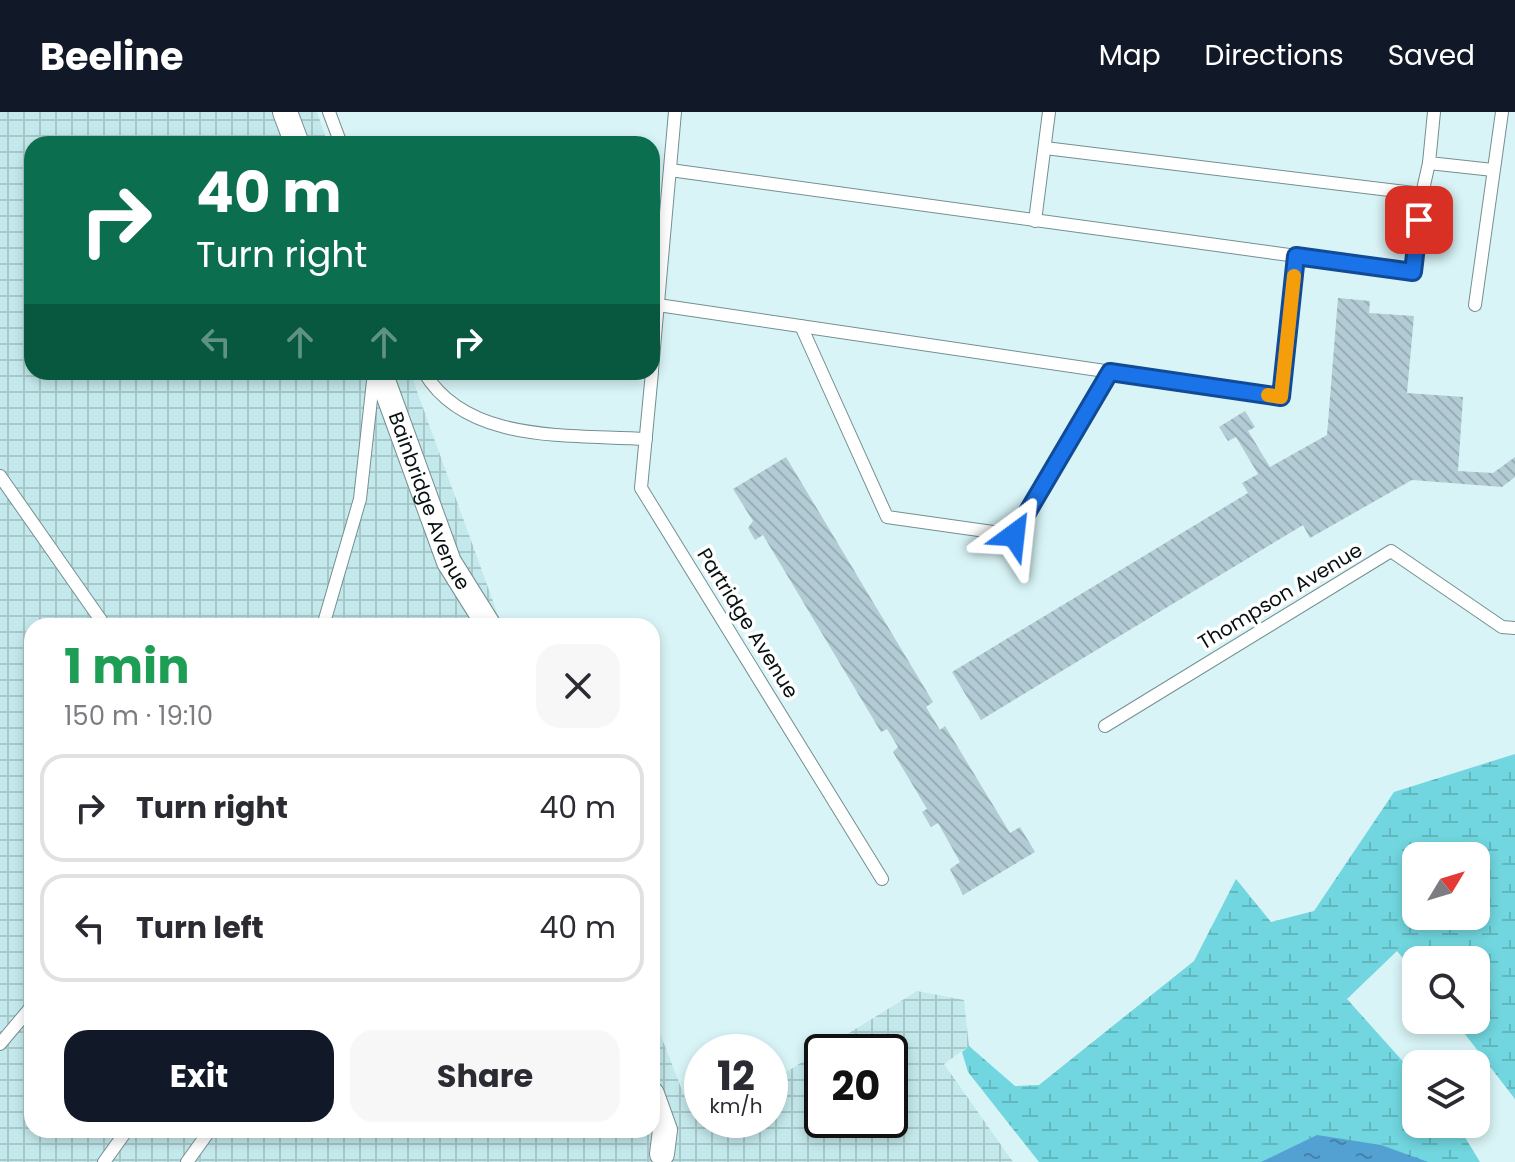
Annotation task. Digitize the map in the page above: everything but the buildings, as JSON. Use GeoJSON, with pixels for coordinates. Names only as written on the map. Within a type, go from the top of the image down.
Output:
{"type":"FeatureCollection","features":[{"type":"Feature","properties":{"kind":"street"},"geometry":{"type":"LineString","coordinates":[[285,112],[294,136]]}},
{"type":"Feature","properties":{"kind":"street","name":"Bainbridge Avenue"},"geometry":{"type":"LineString","coordinates":[[380,380],[449,562],[484,618]]}},
{"type":"Feature","properties":{"kind":"street"},"geometry":{"type":"LineString","coordinates":[[660,1116],[665,1130],[662,1154]]}},
{"type":"Feature","properties":{"kind":"lane"},"geometry":{"type":"LineString","coordinates":[[329,112],[338,136]]}},
{"type":"Feature","properties":{"kind":"lane","name":"Partridge Avenue"},"geometry":{"type":"LineString","coordinates":[[660,282],[675,112]]}},
{"type":"Feature","properties":{"kind":"lane"},"geometry":{"type":"LineString","coordinates":[[1035,221],[1049,112]]}},
{"type":"Feature","properties":{"kind":"lane"},"geometry":{"type":"LineString","coordinates":[[670,170],[1413,272],[1434,112]]}},
{"type":"Feature","properties":{"kind":"lane"},"geometry":{"type":"LineString","coordinates":[[1475,305],[1502,112]]}},
{"type":"Feature","properties":{"kind":"lane"},"geometry":{"type":"LineString","coordinates":[[1500,127],[1515,129]]}},
{"type":"Feature","properties":{"kind":"lane"},"geometry":{"type":"LineString","coordinates":[[1045,148],[1422,194]]}},
{"type":"Feature","properties":{"kind":"lane"},"geometry":{"type":"LineString","coordinates":[[1429,163],[1493,170]]}},
{"type":"Feature","properties":{"kind":"lane"},"geometry":{"type":"LineString","coordinates":[[660,305],[1281,397],[1296,256]]}},
{"type":"Feature","properties":{"kind":"lane"},"geometry":{"type":"LineString","coordinates":[[801,326],[887,517],[1014,535],[1110,372]]}},
{"type":"Feature","properties":{"kind":"lane"},"geometry":{"type":"LineString","coordinates":[[325,618],[360,499],[376,380]]}},
{"type":"Feature","properties":{"kind":"lane"},"geometry":{"type":"LineString","coordinates":[[429,380],[434,389],[475,418],[516,430],[646,439]]}},
{"type":"Feature","properties":{"kind":"lane","name":"Partridge Avenue"},"geometry":{"type":"LineString","coordinates":[[651,380],[641,488],[882,879]]}},
{"type":"Feature","properties":{"kind":"lane"},"geometry":{"type":"LineString","coordinates":[[0,476],[99,618]]}},
{"type":"Feature","properties":{"kind":"lane","name":"Thompson Avenue"},"geometry":{"type":"LineString","coordinates":[[1105,726],[1391,551],[1502,627],[1515,628]]}},
{"type":"Feature","properties":{"kind":"lane"},"geometry":{"type":"LineString","coordinates":[[0,1044],[24,1016]]}},
{"type":"Feature","properties":{"kind":"lane"},"geometry":{"type":"LineString","coordinates":[[104,1162],[121,1138]]}},
{"type":"Feature","properties":{"kind":"lane"},"geometry":{"type":"LineString","coordinates":[[187,1162],[204,1138]]}},
{"type":"Feature","properties":{"kind":"shaded area"},"geometry":{"type":"Polygon","coordinates":[[[0,112],[317,112],[325,136],[24,136],[24,380],[413,380],[499,618],[24,618],[24,1138],[660,1138],[660,1034],[684,1095],[684,1138],[788,1138],[788,1071],[804,1061],[804,1138],[908,1138],[908,1034],[848,1034],[917,991],[964,1000],[969,1046],[944,1064],[1013,1162],[0,1162],[0,112]]]}},
{"type":"Feature","properties":{"kind":"green space"},"geometry":{"type":"Polygon","coordinates":[[[1515,754],[1515,1099],[1490,1067],[1490,1050],[1477,1050],[1465,1034],[1490,1034],[1490,946],[1402,946],[1402,957],[1397,951],[1347,999],[1402,1060],[1402,1138],[1465,1138],[1480,1162],[1039,1162],[968,1072],[962,1052],[969,1046],[1015,1086],[1039,1085],[1194,961],[1236,879],[1271,922],[1314,911],[1394,792],[1515,754]]]}},
{"type":"Feature","properties":{"kind":"water"},"geometry":{"type":"Polygon","coordinates":[[[1317,1135],[1381,1145],[1428,1162],[1261,1162],[1317,1135]]]}},
{"type":"Feature","properties":{"kind":"slow traffic"},"geometry":{"type":"LineString","coordinates":[[1268,395],[1281,397],[1294,276]]}},
{"type":"Feature","properties":{"kind":"route"},"geometry":{"type":"LineString","coordinates":[[1014,535],[1110,372],[1281,397],[1296,256],[1413,272],[1419,220]]}}]}
